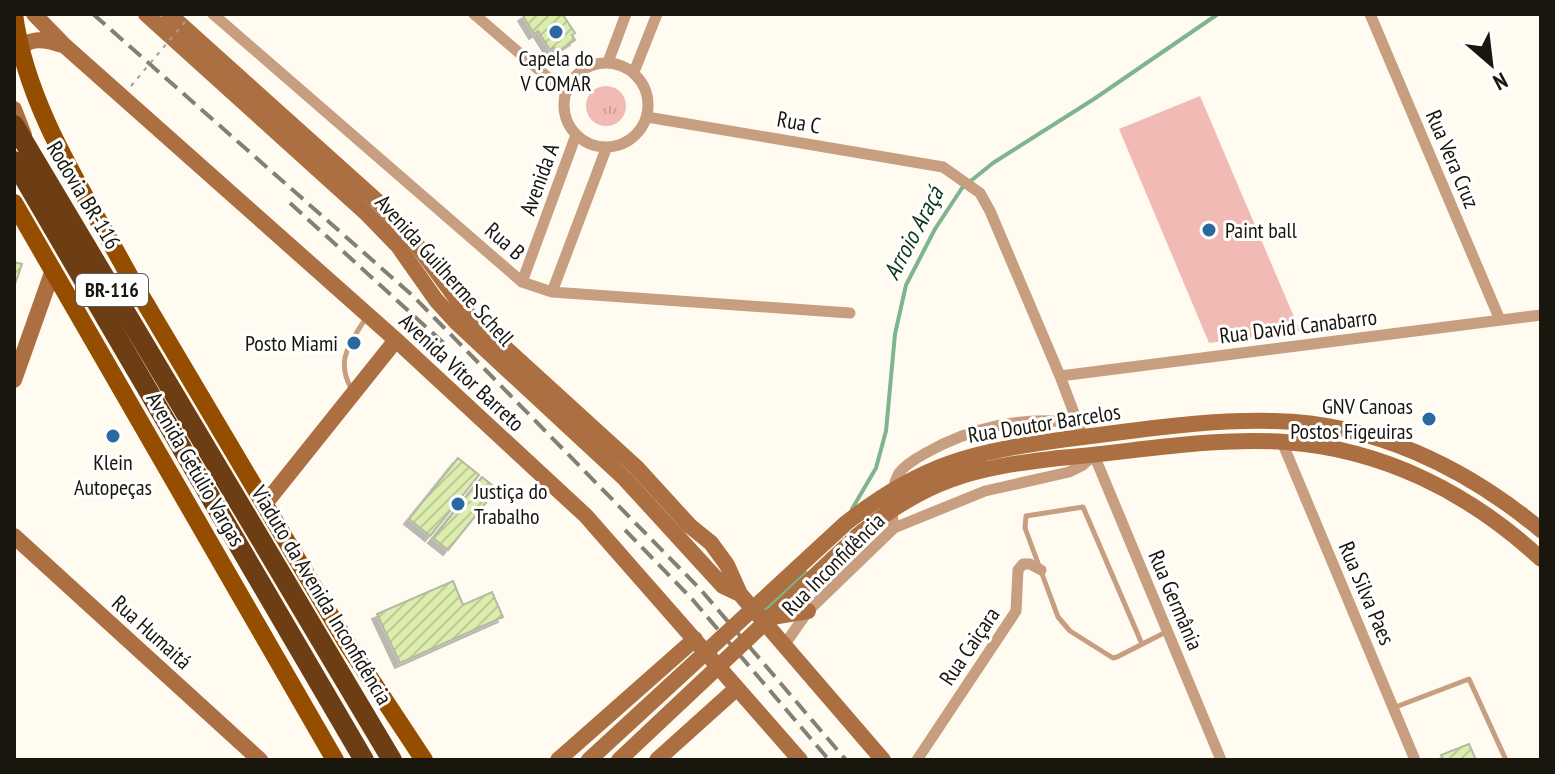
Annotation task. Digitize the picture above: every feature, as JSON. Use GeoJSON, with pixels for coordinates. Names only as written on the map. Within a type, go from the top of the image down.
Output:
{"type":"FeatureCollection","features":[{"type":"Feature","properties":{"kind":"highway","name":"Rodovia BR-116"},"geometry":{"type":"LineString","coordinates":[[14,125],[23,158],[189,465],[364,760]]}},
{"type":"Feature","properties":{"kind":"highway","name":"Rodovia BR-116"},"geometry":{"type":"LineString","coordinates":[[23,158],[211,455]]}},
{"type":"Feature","properties":{"kind":"highway","name":"Viaduto da Avenida Inconfidência"},"geometry":{"type":"LineString","coordinates":[[211,455],[392,760]]}},
{"type":"Feature","properties":{"kind":"main road","name":"Avenida Getúlio Vargas"},"geometry":{"type":"LineString","coordinates":[[14,14],[21,51],[34,92],[131,279],[348,645],[424,760]]}},
{"type":"Feature","properties":{"kind":"main road","name":"Avenida Vitor Barreto"},"geometry":{"type":"LineString","coordinates":[[34,14],[65,46],[396,340],[586,516],[800,760]]}},
{"type":"Feature","properties":{"kind":"main road","name":"Avenida Guilherme Schell"},"geometry":{"type":"LineString","coordinates":[[146,14],[188,41],[377,201],[411,237],[467,313],[637,468],[685,531],[720,554],[740,594],[883,760]]}},
{"type":"Feature","properties":{"kind":"main road","name":"Avenida Guilherme Schell"},"geometry":{"type":"LineString","coordinates":[[169,14],[188,41]]}},
{"type":"Feature","properties":{"kind":"main road"},"geometry":{"type":"LineString","coordinates":[[14,53],[25,42],[35,40],[46,39],[65,46]]}},
{"type":"Feature","properties":{"kind":"main road"},"geometry":{"type":"LineString","coordinates":[[14,109],[23,158]]}},
{"type":"Feature","properties":{"kind":"main road","name":"Avenida Getúlio Vargas"},"geometry":{"type":"LineString","coordinates":[[14,203],[335,760]]}},
{"type":"Feature","properties":{"kind":"main road"},"geometry":{"type":"LineString","coordinates":[[14,380],[18,350],[53,270]]}},
{"type":"Feature","properties":{"kind":"main road"},"geometry":{"type":"LineString","coordinates":[[264,505],[396,340]]}},
{"type":"Feature","properties":{"kind":"main road","name":"Rua Doutor Barcelos"},"geometry":{"type":"LineString","coordinates":[[589,760],[846,523],[912,478],[980,453],[1076,434],[1228,422],[1275,421],[1336,428],[1379,438],[1453,468],[1514,507],[1541,530]]}},
{"type":"Feature","properties":{"kind":"main road","name":"Rua Doutor Barcelos"},"geometry":{"type":"LineString","coordinates":[[619,760],[888,510],[923,489],[984,469],[1059,458],[1234,443],[1282,442],[1341,450],[1413,472],[1474,505],[1541,559]]}},
{"type":"Feature","properties":{"kind":"main road","name":"Rua Humaitá"},"geometry":{"type":"LineString","coordinates":[[14,536],[260,760]]}},
{"type":"Feature","properties":{"kind":"main road"},"geometry":{"type":"LineString","coordinates":[[762,618],[808,611]]}},
{"type":"Feature","properties":{"kind":"main road"},"geometry":{"type":"LineString","coordinates":[[558,760],[695,639]]}},
{"type":"Feature","properties":{"kind":"main road"},"geometry":{"type":"LineString","coordinates":[[657,760],[737,688]]}},
{"type":"Feature","properties":{"kind":"street","name":"Rua B"},"geometry":{"type":"LineString","coordinates":[[213,14],[522,282],[552,292],[850,313]]}},
{"type":"Feature","properties":{"kind":"street"},"geometry":{"type":"LineString","coordinates":[[474,14],[566,93]]}},
{"type":"Feature","properties":{"kind":"street"},"geometry":{"type":"LineString","coordinates":[[608,62],[626,14]]}},
{"type":"Feature","properties":{"kind":"street"},"geometry":{"type":"LineString","coordinates":[[634,72],[657,14]]}},
{"type":"Feature","properties":{"kind":"street","name":"Rua Vera Cruz"},"geometry":{"type":"LineString","coordinates":[[1370,14],[1500,320]]}},
{"type":"Feature","properties":{"kind":"street"},"geometry":{"type":"LineString","coordinates":[[608,62],[634,72],[647,93],[647,117],[634,137],[606,149],[576,135],[565,116],[566,93],[572,80],[594,64],[608,62]]}},
{"type":"Feature","properties":{"kind":"street","name":"Rua C"},"geometry":{"type":"LineString","coordinates":[[647,117],[947,170],[980,193],[1060,376]]}},
{"type":"Feature","properties":{"kind":"street","name":"Avenida A"},"geometry":{"type":"LineString","coordinates":[[522,282],[576,135]]}},
{"type":"Feature","properties":{"kind":"street"},"geometry":{"type":"LineString","coordinates":[[552,292],[606,149]]}},
{"type":"Feature","properties":{"kind":"street","name":"Rua David Canabarro"},"geometry":{"type":"LineString","coordinates":[[1060,376],[1541,315]]}},
{"type":"Feature","properties":{"kind":"street"},"geometry":{"type":"LineString","coordinates":[[1060,376],[1076,434]]}},
{"type":"Feature","properties":{"kind":"street"},"geometry":{"type":"LineString","coordinates":[[894,528],[893,491],[900,473],[911,461],[936,447],[962,435],[1026,422],[1050,420],[1076,434]]}},
{"type":"Feature","properties":{"kind":"street","name":"Rua Silva Paes"},"geometry":{"type":"LineString","coordinates":[[1282,442],[1415,760]]}},
{"type":"Feature","properties":{"kind":"street","name":"Rua Inconfidência"},"geometry":{"type":"LineString","coordinates":[[785,644],[808,611],[894,528],[985,491],[1069,472],[1094,455]]}},
{"type":"Feature","properties":{"kind":"street","name":"Rua Germânia"},"geometry":{"type":"LineString","coordinates":[[1094,455],[1221,760]]}},
{"type":"Feature","properties":{"kind":"street","name":"Rua Caiçara"},"geometry":{"type":"LineString","coordinates":[[917,760],[1016,611],[1018,570],[1023,564],[1030,564],[1041,570]]}},
{"type":"Feature","properties":{"kind":"lane"},"geometry":{"type":"LineString","coordinates":[[353,392],[344,377],[343,363],[348,346],[368,316]]}},
{"type":"Feature","properties":{"kind":"lane"},"geometry":{"type":"LineString","coordinates":[[1142,644],[1083,507],[1026,516],[1025,528],[1058,617],[1070,631],[1113,658],[1167,632]]}},
{"type":"Feature","properties":{"kind":"lane"},"geometry":{"type":"LineString","coordinates":[[1528,547],[1541,530]]}},
{"type":"Feature","properties":{"kind":"lane"},"geometry":{"type":"LineString","coordinates":[[1393,708],[1469,679],[1506,760]]}},
{"type":"Feature","properties":{"kind":"path"},"geometry":{"type":"LineString","coordinates":[[131,86],[189,17]]}},
{"type":"Feature","properties":{"kind":"green space"},"geometry":{"type":"Polygon","coordinates":[[[606,86],[620,92],[626,106],[620,120],[606,126],[592,120],[586,106],[592,92],[606,86]]]}},
{"type":"Feature","properties":{"kind":"green space","name":"Paint ball"},"geometry":{"type":"Polygon","coordinates":[[[1200,96],[1300,331],[1209,343],[1119,129],[1200,96]]]}},
{"type":"Feature","properties":{"kind":"building","name":"Capela do V COMAR"},"geometry":{"type":"Polygon","coordinates":[[[565,14],[575,33],[572,35],[575,40],[557,52],[554,47],[550,50],[538,31],[534,34],[523,16],[565,14]]]}},
{"type":"Feature","properties":{"kind":"building"},"geometry":{"type":"Polygon","coordinates":[[[14,262],[22,264],[14,287],[14,262]]]}},
{"type":"Feature","properties":{"kind":"building"},"geometry":{"type":"Polygon","coordinates":[[[458,458],[479,475],[430,536],[409,519],[458,458]]]}},
{"type":"Feature","properties":{"kind":"building"},"geometry":{"type":"Polygon","coordinates":[[[482,477],[497,489],[448,550],[433,538],[482,477]]]}},
{"type":"Feature","properties":{"kind":"building"},"geometry":{"type":"Polygon","coordinates":[[[453,581],[463,605],[492,592],[503,617],[400,663],[377,614],[453,581]]]}},
{"type":"Feature","properties":{"kind":"building"},"geometry":{"type":"Polygon","coordinates":[[[1469,744],[1476,760],[1443,760],[1441,755],[1469,744]]]}},
{"type":"Feature","properties":{"kind":"waterway","name":"Arroio Araçá"},"geometry":{"type":"LineString","coordinates":[[852,509],[876,468],[886,431],[895,334],[906,285],[935,229],[962,188],[993,163],[1094,99],[1218,14]]}},
{"type":"Feature","properties":{"kind":"waterway","name":"Arroio Araçá"},"geometry":{"type":"LineString","coordinates":[[761,614],[801,575]]}},
{"type":"Feature","properties":{"kind":"railway"},"geometry":{"type":"LineString","coordinates":[[93,14],[413,296],[701,590],[846,760]]}},
{"type":"Feature","properties":{"kind":"railway"},"geometry":{"type":"LineString","coordinates":[[290,203],[447,346]]}},
{"type":"Feature","properties":{"kind":"railway"},"geometry":{"type":"LineString","coordinates":[[625,530],[692,599],[829,760]]}},
{"type":"Feature","properties":{"kind":"place","name":"Capela do V COMAR"},"geometry":{"type":"Point","coordinates":[556,32]}},
{"type":"Feature","properties":{"kind":"place","name":"Paint ball"},"geometry":{"type":"Point","coordinates":[1209,230]}},
{"type":"Feature","properties":{"kind":"place","name":"Posto Miami"},"geometry":{"type":"Point","coordinates":[354,343]}},
{"type":"Feature","properties":{"kind":"place","name":"GNV Canoas Postos Figeuiras"},"geometry":{"type":"Point","coordinates":[1429,419]}},
{"type":"Feature","properties":{"kind":"place","name":"Klein Autopeças"},"geometry":{"type":"Point","coordinates":[113,436]}},
{"type":"Feature","properties":{"kind":"place","name":"Justiça do Trabalho"},"geometry":{"type":"Point","coordinates":[458,504]}}]}
